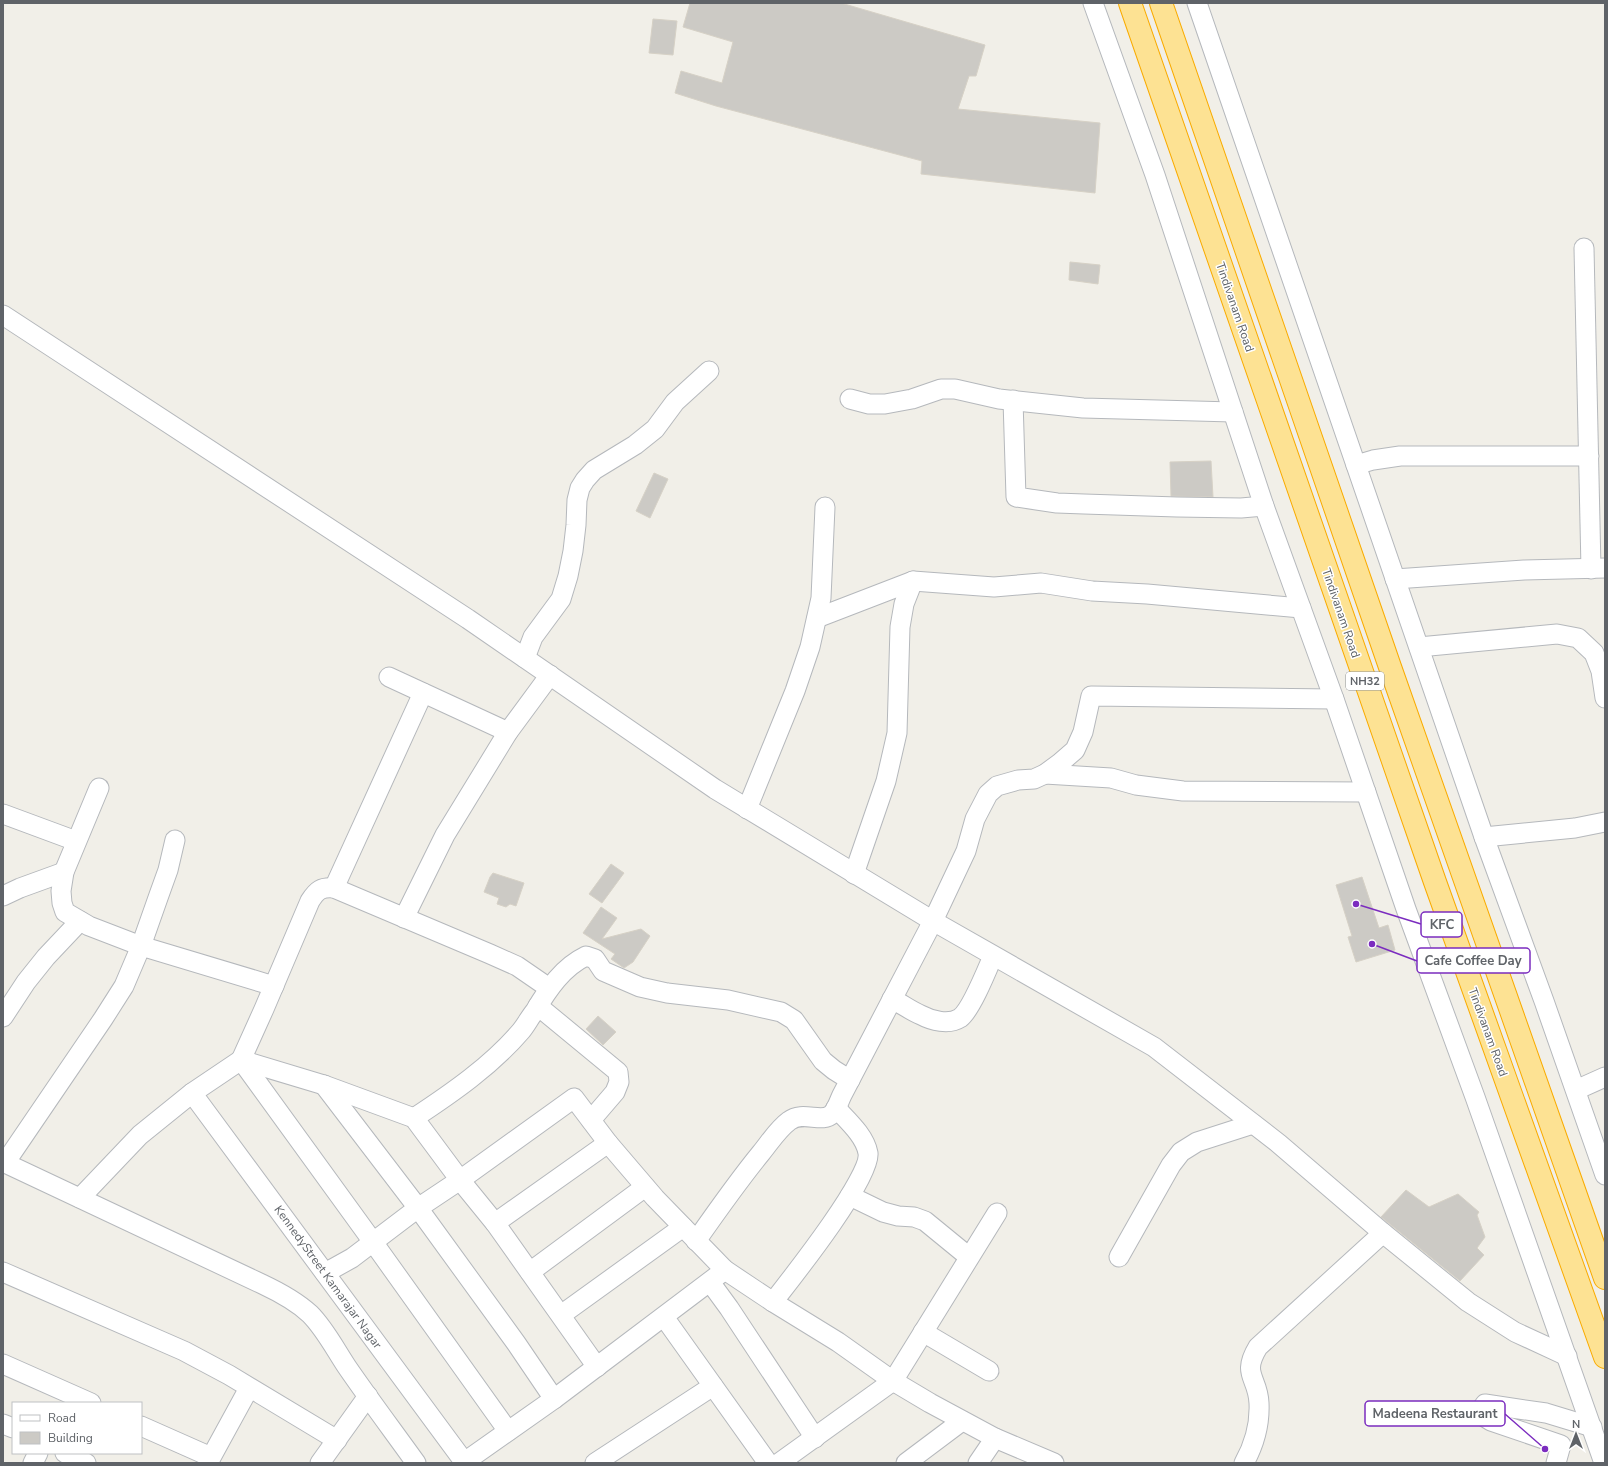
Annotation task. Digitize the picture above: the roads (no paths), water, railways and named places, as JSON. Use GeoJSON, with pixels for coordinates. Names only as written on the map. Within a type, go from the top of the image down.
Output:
{"type":"FeatureCollection","features":[{"type":"Feature","properties":{"kind":"highway","name":"Tindivanam Road"},"geometry":{"type":"LineString","coordinates":[[1130,3],[1434,882],[1605,1357]]}},
{"type":"Feature","properties":{"kind":"highway","name":"NH32"},"geometry":{"type":"LineString","coordinates":[[1161,3],[1390,667],[1605,1278]]}},
{"type":"Feature","properties":{"kind":"street"},"geometry":{"type":"LineString","coordinates":[[1093,3],[1155,175],[1264,506],[1302,608],[1406,909],[1604,1463]]}},
{"type":"Feature","properties":{"kind":"street"},"geometry":{"type":"LineString","coordinates":[[1197,3],[1484,837],[1576,1090],[1605,1176]]}},
{"type":"Feature","properties":{"kind":"street"},"geometry":{"type":"LineString","coordinates":[[1395,579],[1524,570],[1598,568],[1589,456],[1584,248]]}},
{"type":"Feature","properties":{"kind":"street"},"geometry":{"type":"LineString","coordinates":[[3,315],[462,614],[715,789],[933,921],[1154,1047],[1278,1143],[1383,1233],[1468,1302],[1515,1332],[1567,1356]]}},
{"type":"Feature","properties":{"kind":"street"},"geometry":{"type":"LineString","coordinates":[[525,658],[533,637],[561,599],[573,552],[577,500],[580,488],[585,480],[594,470],[635,445],[655,429],[675,402],[709,371]]}},
{"type":"Feature","properties":{"kind":"street"},"geometry":{"type":"LineString","coordinates":[[850,399],[869,404],[885,404],[912,399],[941,389],[955,389],[1013,400],[1083,408],[1233,412]]}},
{"type":"Feature","properties":{"kind":"street"},"geometry":{"type":"LineString","coordinates":[[1013,400],[1016,497],[1057,503],[1084,504],[1241,508],[1264,506]]}},
{"type":"Feature","properties":{"kind":"street"},"geometry":{"type":"LineString","coordinates":[[1356,465],[1373,460],[1400,456],[1589,456]]}},
{"type":"Feature","properties":{"kind":"street"},"geometry":{"type":"LineString","coordinates":[[747,809],[795,691],[810,647],[821,598],[825,507]]}},
{"type":"Feature","properties":{"kind":"street"},"geometry":{"type":"LineString","coordinates":[[817,618],[913,581],[994,587],[1041,583],[1092,591],[1147,594],[1302,608]]}},
{"type":"Feature","properties":{"kind":"street"},"geometry":{"type":"LineString","coordinates":[[854,874],[886,781],[897,733],[900,627],[904,604],[913,581]]}},
{"type":"Feature","properties":{"kind":"street"},"geometry":{"type":"LineString","coordinates":[[1419,647],[1557,634],[1578,638],[1594,653],[1602,671],[1605,698]]}},
{"type":"Feature","properties":{"kind":"street"},"geometry":{"type":"LineString","coordinates":[[404,918],[445,835],[508,732],[550,675]]}},
{"type":"Feature","properties":{"kind":"street"},"geometry":{"type":"LineString","coordinates":[[388,677],[508,732]]}},
{"type":"Feature","properties":{"kind":"street"},"geometry":{"type":"LineString","coordinates":[[334,888],[423,693]]}},
{"type":"Feature","properties":{"kind":"street"},"geometry":{"type":"LineString","coordinates":[[561,1315],[690,1234],[790,1120],[798,1116],[826,1118],[832,1114],[933,921],[966,851],[976,819],[988,794],[997,786],[1018,780],[1034,779],[1045,774],[1075,750],[1083,732],[1091,696],[1334,700]]}},
{"type":"Feature","properties":{"kind":"street"},"geometry":{"type":"LineString","coordinates":[[1045,774],[1110,778],[1136,785],[1183,791],[1366,792]]}},
{"type":"Feature","properties":{"kind":"street"},"geometry":{"type":"LineString","coordinates":[[99,788],[64,872],[61,891],[62,903],[65,912],[80,921],[141,946],[274,986]]}},
{"type":"Feature","properties":{"kind":"street"},"geometry":{"type":"LineString","coordinates":[[3,814],[76,841]]}},
{"type":"Feature","properties":{"kind":"street"},"geometry":{"type":"LineString","coordinates":[[1484,837],[1574,828],[1605,822]]}},
{"type":"Feature","properties":{"kind":"street"},"geometry":{"type":"LineString","coordinates":[[175,840],[168,870],[141,946],[124,986],[103,1020],[4,1162],[286,1296],[310,1314],[320,1325],[416,1463]]}},
{"type":"Feature","properties":{"kind":"street"},"geometry":{"type":"LineString","coordinates":[[3,896],[20,888],[64,872]]}},
{"type":"Feature","properties":{"kind":"street"},"geometry":{"type":"LineString","coordinates":[[80,1198],[140,1135],[192,1093],[241,1060],[310,901],[320,889],[334,888],[510,963],[549,988]]}},
{"type":"Feature","properties":{"kind":"street"},"geometry":{"type":"LineString","coordinates":[[6,1003],[80,921]]}},
{"type":"Feature","properties":{"kind":"street"},"geometry":{"type":"LineString","coordinates":[[414,1118],[445,1098],[499,1054],[522,1030],[549,988],[577,960],[586,956],[595,959],[604,970],[640,987],[667,993],[728,1000],[781,1012],[794,1020],[823,1061],[850,1080]]}},
{"type":"Feature","properties":{"kind":"street"},"geometry":{"type":"LineString","coordinates":[[892,999],[922,1016],[939,1021],[951,1021],[960,1018],[967,1010],[993,956]]}},
{"type":"Feature","properties":{"kind":"street"},"geometry":{"type":"LineString","coordinates":[[538,1006],[618,1072],[619,1082],[615,1092],[591,1120]]}},
{"type":"Feature","properties":{"kind":"street"},"geometry":{"type":"LineString","coordinates":[[241,1060],[324,1085],[414,1118],[460,1180],[495,1223],[597,1367]]}},
{"type":"Feature","properties":{"kind":"street"},"geometry":{"type":"LineString","coordinates":[[241,1060],[508,1431]]}},
{"type":"Feature","properties":{"kind":"street"},"geometry":{"type":"LineString","coordinates":[[1576,1090],[1605,1077]]}},
{"type":"Feature","properties":{"kind":"street"},"geometry":{"type":"LineString","coordinates":[[324,1085],[418,1208],[516,1342],[554,1399]]}},
{"type":"Feature","properties":{"kind":"street","name":"KennedyStreet Kamarajar Nagar"},"geometry":{"type":"LineString","coordinates":[[192,1093],[464,1463]]}},
{"type":"Feature","properties":{"kind":"street"},"geometry":{"type":"LineString","coordinates":[[326,1274],[574,1098],[608,1143],[645,1187],[725,1270],[838,1342],[893,1381],[994,1438],[1054,1463]]}},
{"type":"Feature","properties":{"kind":"street"},"geometry":{"type":"LineString","coordinates":[[773,1302],[824,1234],[864,1173],[868,1154],[860,1136],[836,1108]]}},
{"type":"Feature","properties":{"kind":"street"},"geometry":{"type":"LineString","coordinates":[[1119,1257],[1171,1165],[1181,1152],[1197,1142],[1253,1124]]}},
{"type":"Feature","properties":{"kind":"street"},"geometry":{"type":"LineString","coordinates":[[495,1223],[608,1143]]}},
{"type":"Feature","properties":{"kind":"street"},"geometry":{"type":"LineString","coordinates":[[530,1272],[645,1187]]}},
{"type":"Feature","properties":{"kind":"street"},"geometry":{"type":"LineString","coordinates":[[850,1196],[883,1212],[898,1216],[914,1217],[925,1222],[969,1257]]}},
{"type":"Feature","properties":{"kind":"street"},"geometry":{"type":"LineString","coordinates":[[779,1463],[893,1381],[996,1213]]}},
{"type":"Feature","properties":{"kind":"street"},"geometry":{"type":"LineString","coordinates":[[1244,1463],[1259,1423],[1258,1393],[1250,1370],[1252,1358],[1258,1347],[1383,1233]]}},
{"type":"Feature","properties":{"kind":"street"},"geometry":{"type":"LineString","coordinates":[[464,1463],[554,1399],[725,1270]]}},
{"type":"Feature","properties":{"kind":"street"},"geometry":{"type":"LineString","coordinates":[[3,1272],[184,1351],[337,1440]]}},
{"type":"Feature","properties":{"kind":"street"},"geometry":{"type":"LineString","coordinates":[[710,1282],[729,1308],[815,1438]]}},
{"type":"Feature","properties":{"kind":"street"},"geometry":{"type":"LineString","coordinates":[[664,1317],[768,1463]]}},
{"type":"Feature","properties":{"kind":"street"},"geometry":{"type":"LineString","coordinates":[[923,1332],[989,1371]]}},
{"type":"Feature","properties":{"kind":"street"},"geometry":{"type":"LineString","coordinates":[[3,1364],[62,1397],[86,1402]]}},
{"type":"Feature","properties":{"kind":"street"},"geometry":{"type":"LineString","coordinates":[[596,1463],[713,1386]]}},
{"type":"Feature","properties":{"kind":"street"},"geometry":{"type":"LineString","coordinates":[[142,1426],[209,1460],[249,1388]]}},
{"type":"Feature","properties":{"kind":"street"},"geometry":{"type":"LineString","coordinates":[[320,1463],[368,1396]]}},
{"type":"Feature","properties":{"kind":"street"},"geometry":{"type":"LineString","coordinates":[[1556,1463],[1561,1444],[1491,1421],[1483,1416],[1480,1411],[1485,1404],[1546,1413],[1592,1427]]}},
{"type":"Feature","properties":{"kind":"street"},"geometry":{"type":"LineString","coordinates":[[906,1463],[962,1421]]}},
{"type":"Feature","properties":{"kind":"street"},"geometry":{"type":"LineString","coordinates":[[978,1463],[994,1438]]}},
{"type":"Feature","properties":{"kind":"street"},"geometry":{"type":"LineString","coordinates":[[33,1463],[38,1454]]}},
{"type":"Feature","properties":{"kind":"street"},"geometry":{"type":"LineString","coordinates":[[67,1454],[86,1463]]}},
{"type":"Feature","properties":{"kind":"place","name":"KFC"},"geometry":{"type":"Point","coordinates":[1356,904]}},
{"type":"Feature","properties":{"kind":"place","name":"Cafe Coffee Day"},"geometry":{"type":"Point","coordinates":[1372,944]}},
{"type":"Feature","properties":{"kind":"place","name":"Madeena Restaurant"},"geometry":{"type":"Point","coordinates":[1545,1449]}}]}
